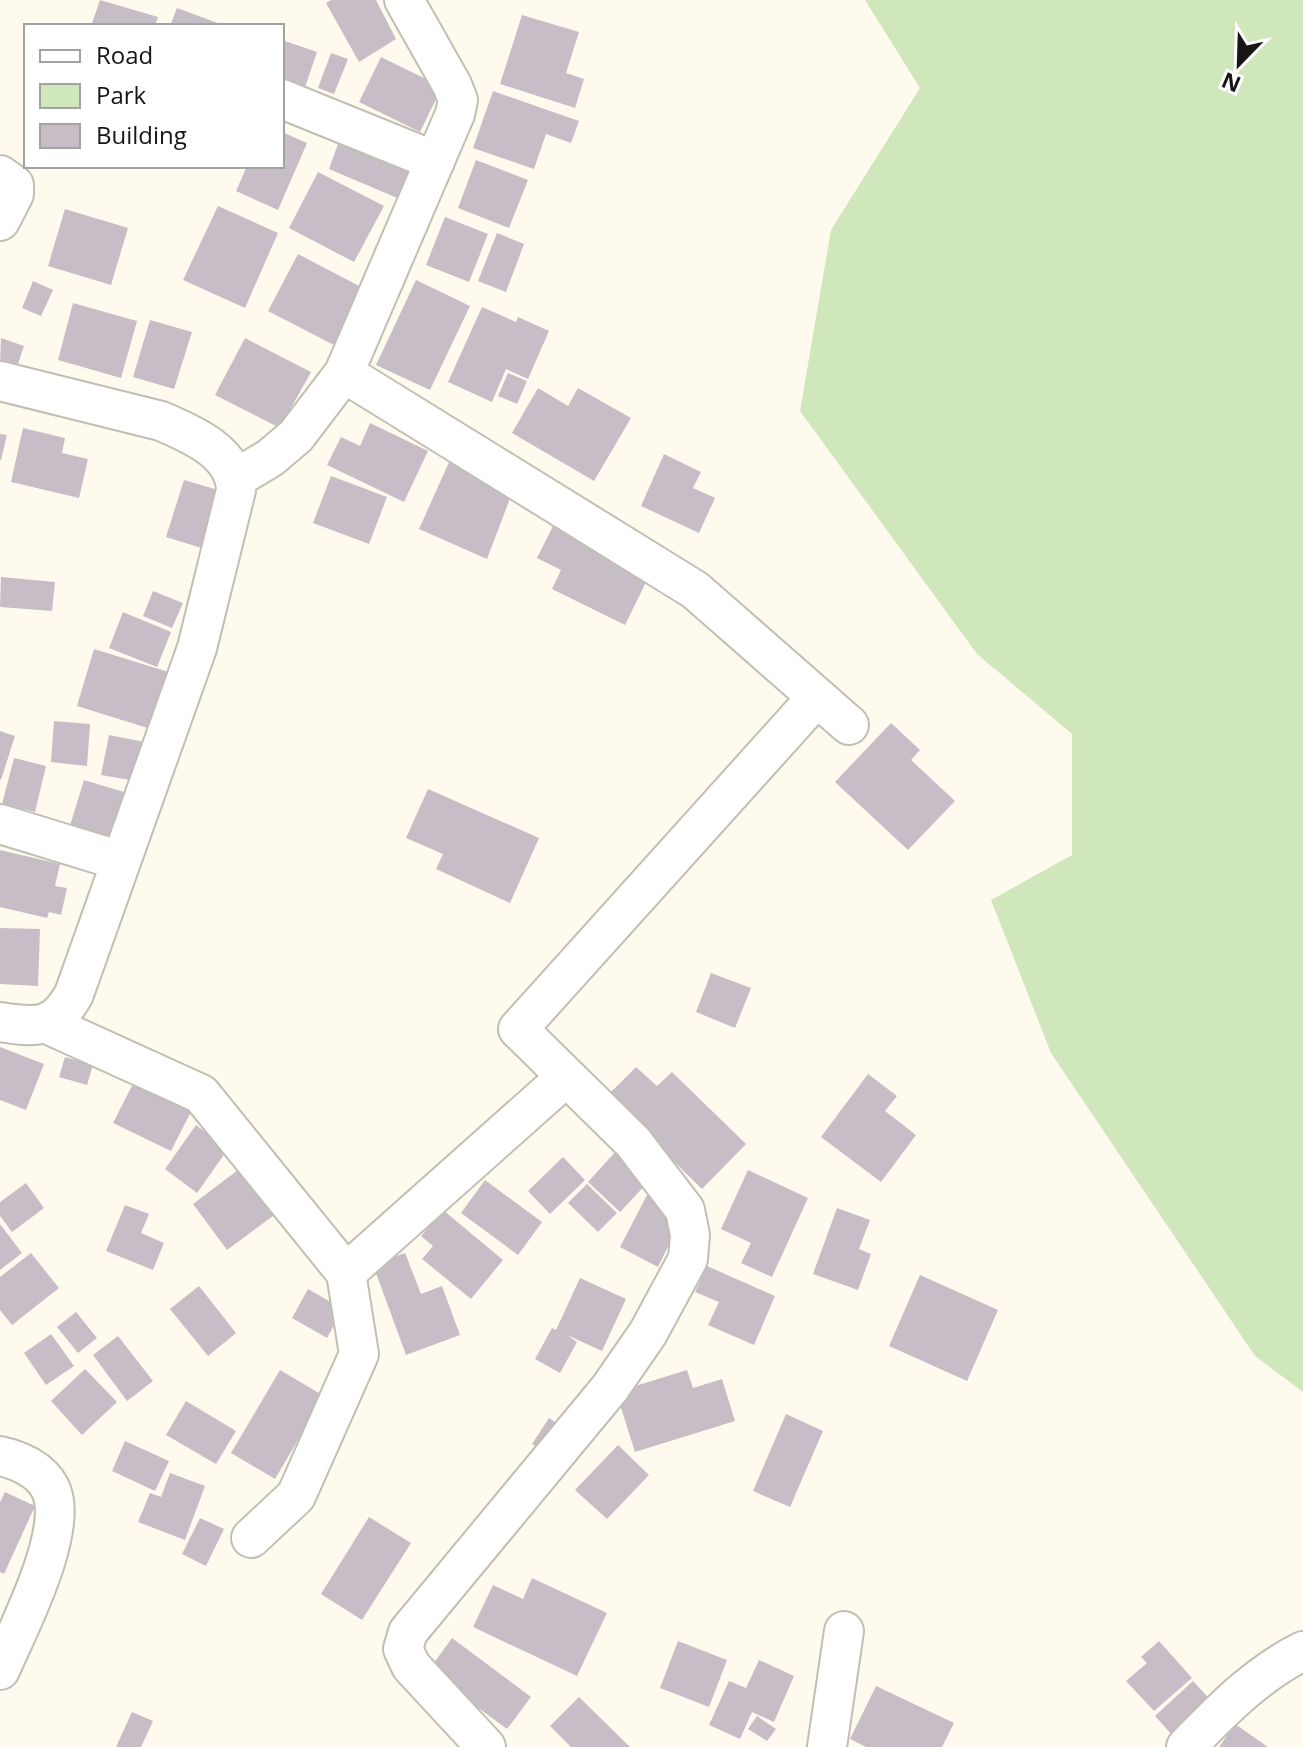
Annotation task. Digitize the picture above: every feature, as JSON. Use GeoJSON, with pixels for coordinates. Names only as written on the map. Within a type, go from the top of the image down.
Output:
{"type":"FeatureCollection","features":[{"type":"Feature","properties":{"kind":"street"},"geometry":{"type":"LineString","coordinates":[[235,479],[270,458],[296,436],[344,373],[458,100],[404,0]]}},
{"type":"Feature","properties":{"kind":"street"},"geometry":{"type":"LineString","coordinates":[[284,100],[435,161]]}},
{"type":"Feature","properties":{"kind":"street"},"geometry":{"type":"LineString","coordinates":[[0,175],[14,185],[14,194],[0,221]]}},
{"type":"Feature","properties":{"kind":"street"},"geometry":{"type":"LineString","coordinates":[[344,373],[695,590],[849,725]]}},
{"type":"Feature","properties":{"kind":"street"},"geometry":{"type":"LineString","coordinates":[[0,381],[161,421],[224,458],[235,479],[197,648],[74,994],[62,1015],[47,1024],[23,1026],[0,1022]]}},
{"type":"Feature","properties":{"kind":"street"},"geometry":{"type":"LineString","coordinates":[[486,1747],[411,1666],[403,1649],[408,1632],[610,1388],[648,1333],[688,1259],[690,1235],[685,1210],[633,1142],[518,1029],[817,697]]}},
{"type":"Feature","properties":{"kind":"street"},"geometry":{"type":"LineString","coordinates":[[0,824],[121,861]]}},
{"type":"Feature","properties":{"kind":"street"},"geometry":{"type":"LineString","coordinates":[[47,1024],[201,1094],[346,1273],[359,1354],[296,1496],[251,1538]]}},
{"type":"Feature","properties":{"kind":"street"},"geometry":{"type":"LineString","coordinates":[[346,1273],[565,1078]]}},
{"type":"Feature","properties":{"kind":"street"},"geometry":{"type":"LineString","coordinates":[[0,1456],[28,1465],[51,1489],[55,1524],[45,1565],[0,1670]]}},
{"type":"Feature","properties":{"kind":"street"},"geometry":{"type":"LineString","coordinates":[[827,1747],[844,1631]]}},
{"type":"Feature","properties":{"kind":"street"},"geometry":{"type":"LineString","coordinates":[[1186,1747],[1225,1707],[1276,1664],[1303,1651]]}},
{"type":"Feature","properties":{"kind":"green space"},"geometry":{"type":"Polygon","coordinates":[[[865,0],[1303,0],[1303,1392],[1255,1356],[1051,1053],[991,900],[1072,855],[1072,734],[977,654],[800,411],[831,230],[920,88],[865,0]]]}},
{"type":"Feature","properties":{"kind":"building"},"geometry":{"type":"Polygon","coordinates":[[[100,0],[158,17],[156,24],[92,24],[100,0]]]}},
{"type":"Feature","properties":{"kind":"building"},"geometry":{"type":"Polygon","coordinates":[[[331,0],[376,0],[396,39],[359,62],[326,3],[331,0]]]}},
{"type":"Feature","properties":{"kind":"building"},"geometry":{"type":"Polygon","coordinates":[[[177,8],[221,24],[171,24],[177,8]]]}},
{"type":"Feature","properties":{"kind":"building"},"geometry":{"type":"Polygon","coordinates":[[[522,15],[579,32],[566,73],[584,79],[575,108],[500,84],[522,15]]]}},
{"type":"Feature","properties":{"kind":"building"},"geometry":{"type":"Polygon","coordinates":[[[284,41],[317,52],[303,93],[284,87],[284,41]]]}},
{"type":"Feature","properties":{"kind":"building"},"geometry":{"type":"Polygon","coordinates":[[[331,53],[348,59],[334,94],[318,88],[331,53]]]}},
{"type":"Feature","properties":{"kind":"building"},"geometry":{"type":"Polygon","coordinates":[[[381,57],[442,87],[420,132],[359,102],[381,57]]]}},
{"type":"Feature","properties":{"kind":"building"},"geometry":{"type":"Polygon","coordinates":[[[493,91],[579,121],[571,143],[546,134],[534,169],[473,148],[493,91]]]}},
{"type":"Feature","properties":{"kind":"building"},"geometry":{"type":"Polygon","coordinates":[[[343,130],[421,161],[402,200],[329,169],[343,130]]]}},
{"type":"Feature","properties":{"kind":"building"},"geometry":{"type":"Polygon","coordinates":[[[284,133],[307,143],[278,210],[236,191],[246,168],[284,168],[284,133]]]}},
{"type":"Feature","properties":{"kind":"building"},"geometry":{"type":"Polygon","coordinates":[[[476,160],[528,180],[509,228],[458,208],[476,160]]]}},
{"type":"Feature","properties":{"kind":"building"},"geometry":{"type":"Polygon","coordinates":[[[318,172],[384,206],[354,262],[289,228],[318,172]]]}},
{"type":"Feature","properties":{"kind":"building"},"geometry":{"type":"Polygon","coordinates":[[[218,206],[278,233],[245,308],[183,280],[218,206]]]}},
{"type":"Feature","properties":{"kind":"building"},"geometry":{"type":"Polygon","coordinates":[[[65,209],[128,228],[111,285],[48,266],[65,209]]]}},
{"type":"Feature","properties":{"kind":"building"},"geometry":{"type":"Polygon","coordinates":[[[445,217],[488,234],[469,282],[426,265],[445,217]]]}},
{"type":"Feature","properties":{"kind":"building"},"geometry":{"type":"Polygon","coordinates":[[[497,233],[524,244],[506,292],[478,281],[497,233]]]}},
{"type":"Feature","properties":{"kind":"building"},"geometry":{"type":"Polygon","coordinates":[[[298,254],[363,288],[334,345],[268,311],[298,254]]]}},
{"type":"Feature","properties":{"kind":"building"},"geometry":{"type":"Polygon","coordinates":[[[416,280],[470,306],[430,390],[376,365],[416,280]]]}},
{"type":"Feature","properties":{"kind":"building"},"geometry":{"type":"Polygon","coordinates":[[[33,281],[53,290],[41,316],[22,308],[33,281]]]}},
{"type":"Feature","properties":{"kind":"building"},"geometry":{"type":"Polygon","coordinates":[[[73,303],[137,321],[121,378],[58,360],[73,303]]]}},
{"type":"Feature","properties":{"kind":"building"},"geometry":{"type":"Polygon","coordinates":[[[482,307],[516,322],[518,317],[549,331],[528,379],[506,369],[492,402],[448,382],[482,307]]]}},
{"type":"Feature","properties":{"kind":"building"},"geometry":{"type":"Polygon","coordinates":[[[150,320],[192,332],[174,389],[133,377],[150,320]]]}},
{"type":"Feature","properties":{"kind":"building"},"geometry":{"type":"Polygon","coordinates":[[[1,338],[24,346],[16,370],[0,364],[1,338]]]}},
{"type":"Feature","properties":{"kind":"building"},"geometry":{"type":"Polygon","coordinates":[[[245,338],[311,372],[280,428],[215,395],[245,338]]]}},
{"type":"Feature","properties":{"kind":"building"},"geometry":{"type":"Polygon","coordinates":[[[508,373],[527,381],[517,404],[498,396],[508,373]]]}},
{"type":"Feature","properties":{"kind":"building"},"geometry":{"type":"Polygon","coordinates":[[[538,388],[568,406],[578,388],[631,418],[594,481],[512,433],[538,388]]]}},
{"type":"Feature","properties":{"kind":"building"},"geometry":{"type":"Polygon","coordinates":[[[370,423],[428,451],[404,502],[327,465],[341,437],[360,446],[370,423]]]}},
{"type":"Feature","properties":{"kind":"building"},"geometry":{"type":"Polygon","coordinates":[[[23,428],[65,438],[62,453],[88,459],[79,498],[11,482],[23,428]]]}},
{"type":"Feature","properties":{"kind":"building"},"geometry":{"type":"Polygon","coordinates":[[[0,434],[7,435],[1,460],[0,460],[0,434]]]}},
{"type":"Feature","properties":{"kind":"building"},"geometry":{"type":"Polygon","coordinates":[[[664,454],[701,472],[693,488],[715,498],[699,533],[641,506],[664,454]]]}},
{"type":"Feature","properties":{"kind":"building"},"geometry":{"type":"Polygon","coordinates":[[[450,460],[514,488],[487,559],[419,529],[450,460]]]}},
{"type":"Feature","properties":{"kind":"building"},"geometry":{"type":"Polygon","coordinates":[[[331,476],[387,497],[369,544],[313,523],[331,476]]]}},
{"type":"Feature","properties":{"kind":"building"},"geometry":{"type":"Polygon","coordinates":[[[184,480],[225,492],[208,550],[166,537],[184,480]]]}},
{"type":"Feature","properties":{"kind":"building"},"geometry":{"type":"Polygon","coordinates":[[[556,520],[653,568],[625,625],[552,589],[561,570],[537,558],[556,520]]]}},
{"type":"Feature","properties":{"kind":"building"},"geometry":{"type":"Polygon","coordinates":[[[1,577],[55,582],[52,611],[0,607],[1,577]]]}},
{"type":"Feature","properties":{"kind":"building"},"geometry":{"type":"Polygon","coordinates":[[[153,591],[183,603],[172,628],[143,616],[153,591]]]}},
{"type":"Feature","properties":{"kind":"building"},"geometry":{"type":"Polygon","coordinates":[[[123,612],[171,632],[157,667],[109,648],[123,612]]]}},
{"type":"Feature","properties":{"kind":"building"},"geometry":{"type":"Polygon","coordinates":[[[94,649],[175,674],[157,731],[77,706],[94,649]]]}},
{"type":"Feature","properties":{"kind":"building"},"geometry":{"type":"Polygon","coordinates":[[[54,721],[90,724],[87,766],[51,762],[54,721]]]}},
{"type":"Feature","properties":{"kind":"building"},"geometry":{"type":"Polygon","coordinates":[[[891,723],[920,750],[911,760],[955,801],[908,850],[835,782],[891,723]]]}},
{"type":"Feature","properties":{"kind":"building"},"geometry":{"type":"Polygon","coordinates":[[[0,731],[15,736],[1,780],[0,779],[0,731]]]}},
{"type":"Feature","properties":{"kind":"building"},"geometry":{"type":"Polygon","coordinates":[[[109,735],[155,744],[147,783],[101,775],[109,735]]]}},
{"type":"Feature","properties":{"kind":"building"},"geometry":{"type":"Polygon","coordinates":[[[14,758],[46,766],[35,812],[2,804],[14,758]]]}},
{"type":"Feature","properties":{"kind":"building"},"geometry":{"type":"Polygon","coordinates":[[[84,780],[134,795],[118,848],[68,832],[84,780]]]}},
{"type":"Feature","properties":{"kind":"building"},"geometry":{"type":"Polygon","coordinates":[[[428,789],[539,838],[510,903],[436,869],[443,854],[406,838],[428,789]]]}},
{"type":"Feature","properties":{"kind":"building"},"geometry":{"type":"Polygon","coordinates":[[[0,850],[60,864],[55,886],[67,888],[61,915],[49,912],[47,918],[0,907],[0,850]]]}},
{"type":"Feature","properties":{"kind":"building"},"geometry":{"type":"Polygon","coordinates":[[[0,928],[40,929],[38,986],[0,984],[0,928]]]}},
{"type":"Feature","properties":{"kind":"building"},"geometry":{"type":"Polygon","coordinates":[[[711,973],[751,988],[735,1028],[696,1012],[711,973]]]}},
{"type":"Feature","properties":{"kind":"building"},"geometry":{"type":"Polygon","coordinates":[[[0,1047],[44,1064],[26,1110],[0,1100],[0,1047]]]}},
{"type":"Feature","properties":{"kind":"building"},"geometry":{"type":"Polygon","coordinates":[[[65,1057],[93,1065],[87,1085],[59,1077],[65,1057]]]}},
{"type":"Feature","properties":{"kind":"building"},"geometry":{"type":"Polygon","coordinates":[[[636,1067],[657,1086],[672,1072],[746,1144],[702,1189],[607,1096],[636,1067]]]}},
{"type":"Feature","properties":{"kind":"building"},"geometry":{"type":"Polygon","coordinates":[[[138,1074],[196,1102],[171,1151],[113,1123],[138,1074]]]}},
{"type":"Feature","properties":{"kind":"building"},"geometry":{"type":"Polygon","coordinates":[[[868,1074],[897,1096],[885,1111],[916,1135],[881,1182],[821,1137],[868,1074]]]}},
{"type":"Feature","properties":{"kind":"building"},"geometry":{"type":"Polygon","coordinates":[[[196,1125],[228,1149],[197,1193],[165,1169],[196,1125]]]}},
{"type":"Feature","properties":{"kind":"building"},"geometry":{"type":"Polygon","coordinates":[[[617,1150],[650,1180],[620,1212],[588,1182],[617,1150]]]}},
{"type":"Feature","properties":{"kind":"building"},"geometry":{"type":"Polygon","coordinates":[[[563,1157],[585,1180],[550,1214],[528,1191],[563,1157]]]}},
{"type":"Feature","properties":{"kind":"building"},"geometry":{"type":"Polygon","coordinates":[[[246,1164],[281,1210],[227,1250],[193,1204],[246,1164]]]}},
{"type":"Feature","properties":{"kind":"building"},"geometry":{"type":"Polygon","coordinates":[[[748,1170],[808,1198],[772,1277],[741,1263],[751,1243],[721,1229],[748,1170]]]}},
{"type":"Feature","properties":{"kind":"building"},"geometry":{"type":"Polygon","coordinates":[[[485,1180],[542,1222],[518,1255],[461,1213],[485,1180]]]}},
{"type":"Feature","properties":{"kind":"building"},"geometry":{"type":"Polygon","coordinates":[[[26,1183],[44,1208],[12,1232],[0,1216],[0,1202],[26,1183]]]}},
{"type":"Feature","properties":{"kind":"building"},"geometry":{"type":"Polygon","coordinates":[[[587,1184],[617,1213],[598,1232],[568,1203],[587,1184]]]}},
{"type":"Feature","properties":{"kind":"building"},"geometry":{"type":"Polygon","coordinates":[[[647,1195],[684,1214],[658,1267],[620,1247],[647,1195]]]}},
{"type":"Feature","properties":{"kind":"building"},"geometry":{"type":"Polygon","coordinates":[[[125,1205],[149,1214],[141,1233],[164,1243],[153,1270],[106,1251],[125,1205]]]}},
{"type":"Feature","properties":{"kind":"building"},"geometry":{"type":"Polygon","coordinates":[[[837,1208],[870,1220],[859,1249],[871,1254],[858,1290],[813,1274],[837,1208]]]}},
{"type":"Feature","properties":{"kind":"building"},"geometry":{"type":"Polygon","coordinates":[[[443,1210],[503,1260],[471,1299],[422,1259],[433,1246],[421,1236],[443,1210]]]}},
{"type":"Feature","properties":{"kind":"building"},"geometry":{"type":"Polygon","coordinates":[[[0,1224],[22,1253],[0,1270],[0,1224]]]}},
{"type":"Feature","properties":{"kind":"building"},"geometry":{"type":"Polygon","coordinates":[[[31,1253],[59,1288],[12,1325],[0,1310],[0,1277],[31,1253]]]}},
{"type":"Feature","properties":{"kind":"building"},"geometry":{"type":"Polygon","coordinates":[[[405,1253],[421,1294],[442,1286],[460,1335],[406,1355],[373,1265],[405,1253]]]}},
{"type":"Feature","properties":{"kind":"building"},"geometry":{"type":"Polygon","coordinates":[[[707,1266],[775,1296],[754,1345],[708,1325],[719,1302],[695,1292],[707,1266]]]}},
{"type":"Feature","properties":{"kind":"building"},"geometry":{"type":"Polygon","coordinates":[[[920,1275],[998,1310],[967,1381],[889,1346],[920,1275]]]}},
{"type":"Feature","properties":{"kind":"building"},"geometry":{"type":"Polygon","coordinates":[[[580,1278],[626,1299],[602,1351],[567,1335],[577,1342],[560,1373],[535,1359],[552,1328],[556,1330],[580,1278]]]}},
{"type":"Feature","properties":{"kind":"building"},"geometry":{"type":"Polygon","coordinates":[[[199,1286],[236,1333],[208,1356],[170,1309],[199,1286]]]}},
{"type":"Feature","properties":{"kind":"building"},"geometry":{"type":"Polygon","coordinates":[[[308,1289],[343,1309],[327,1338],[292,1318],[308,1289]]]}},
{"type":"Feature","properties":{"kind":"building"},"geometry":{"type":"Polygon","coordinates":[[[76,1312],[97,1338],[78,1353],[57,1327],[76,1312]]]}},
{"type":"Feature","properties":{"kind":"building"},"geometry":{"type":"Polygon","coordinates":[[[51,1334],[74,1366],[46,1385],[24,1353],[51,1334]]]}},
{"type":"Feature","properties":{"kind":"building"},"geometry":{"type":"Polygon","coordinates":[[[118,1336],[153,1381],[127,1401],[93,1355],[118,1336]]]}},
{"type":"Feature","properties":{"kind":"building"},"geometry":{"type":"Polygon","coordinates":[[[85,1369],[117,1402],[82,1435],[51,1401],[85,1369]]]}},
{"type":"Feature","properties":{"kind":"building"},"geometry":{"type":"Polygon","coordinates":[[[280,1370],[324,1396],[275,1479],[231,1453],[280,1370]]]}},
{"type":"Feature","properties":{"kind":"building"},"geometry":{"type":"Polygon","coordinates":[[[687,1370],[693,1388],[722,1379],[735,1421],[635,1452],[616,1392],[687,1370]]]}},
{"type":"Feature","properties":{"kind":"building"},"geometry":{"type":"Polygon","coordinates":[[[186,1401],[236,1431],[216,1464],[166,1435],[186,1401]]]}},
{"type":"Feature","properties":{"kind":"building"},"geometry":{"type":"Polygon","coordinates":[[[786,1414],[823,1431],[790,1507],[753,1491],[786,1414]]]}},
{"type":"Feature","properties":{"kind":"building"},"geometry":{"type":"Polygon","coordinates":[[[549,1418],[567,1430],[551,1456],[532,1444],[549,1418]]]}},
{"type":"Feature","properties":{"kind":"building"},"geometry":{"type":"Polygon","coordinates":[[[125,1441],[169,1461],[155,1491],[112,1471],[125,1441]]]}},
{"type":"Feature","properties":{"kind":"building"},"geometry":{"type":"Polygon","coordinates":[[[618,1445],[649,1475],[607,1519],[575,1490],[618,1445]]]}},
{"type":"Feature","properties":{"kind":"building"},"geometry":{"type":"Polygon","coordinates":[[[170,1473],[205,1486],[185,1540],[138,1522],[150,1493],[161,1497],[170,1473]]]}},
{"type":"Feature","properties":{"kind":"building"},"geometry":{"type":"Polygon","coordinates":[[[5,1492],[35,1506],[4,1574],[0,1572],[0,1502],[5,1492]]]}},
{"type":"Feature","properties":{"kind":"building"},"geometry":{"type":"Polygon","coordinates":[[[369,1517],[411,1543],[362,1620],[321,1594],[369,1517]]]}},
{"type":"Feature","properties":{"kind":"building"},"geometry":{"type":"Polygon","coordinates":[[[200,1518],[224,1529],[206,1566],[182,1554],[200,1518]]]}},
{"type":"Feature","properties":{"kind":"building"},"geometry":{"type":"Polygon","coordinates":[[[532,1578],[607,1613],[577,1676],[473,1627],[493,1585],[523,1599],[532,1578]]]}},
{"type":"Feature","properties":{"kind":"building"},"geometry":{"type":"Polygon","coordinates":[[[452,1638],[531,1697],[507,1729],[428,1671],[452,1638]]]}},
{"type":"Feature","properties":{"kind":"building"},"geometry":{"type":"Polygon","coordinates":[[[678,1641],[727,1660],[709,1707],[660,1688],[678,1641]]]}},
{"type":"Feature","properties":{"kind":"building"},"geometry":{"type":"Polygon","coordinates":[[[1159,1641],[1192,1678],[1154,1711],[1126,1681],[1147,1663],[1141,1657],[1159,1641]]]}},
{"type":"Feature","properties":{"kind":"building"},"geometry":{"type":"Polygon","coordinates":[[[759,1660],[794,1676],[774,1722],[752,1712],[740,1739],[709,1725],[729,1681],[746,1688],[759,1660]]]}},
{"type":"Feature","properties":{"kind":"building"},"geometry":{"type":"Polygon","coordinates":[[[1193,1681],[1219,1709],[1181,1745],[1155,1716],[1193,1681]]]}},
{"type":"Feature","properties":{"kind":"building"},"geometry":{"type":"Polygon","coordinates":[[[876,1686],[954,1723],[942,1747],[866,1747],[850,1739],[876,1686]]]}},
{"type":"Feature","properties":{"kind":"building"},"geometry":{"type":"Polygon","coordinates":[[[579,1697],[630,1747],[571,1747],[550,1726],[579,1697]]]}},
{"type":"Feature","properties":{"kind":"building"},"geometry":{"type":"Polygon","coordinates":[[[132,1712],[153,1721],[141,1747],[116,1747],[132,1712]]]}},
{"type":"Feature","properties":{"kind":"building"},"geometry":{"type":"Polygon","coordinates":[[[757,1716],[776,1729],[767,1741],[748,1729],[757,1716]]]}},
{"type":"Feature","properties":{"kind":"building"},"geometry":{"type":"Polygon","coordinates":[[[1235,1724],[1268,1747],[1219,1747],[1235,1724]]]}}]}
